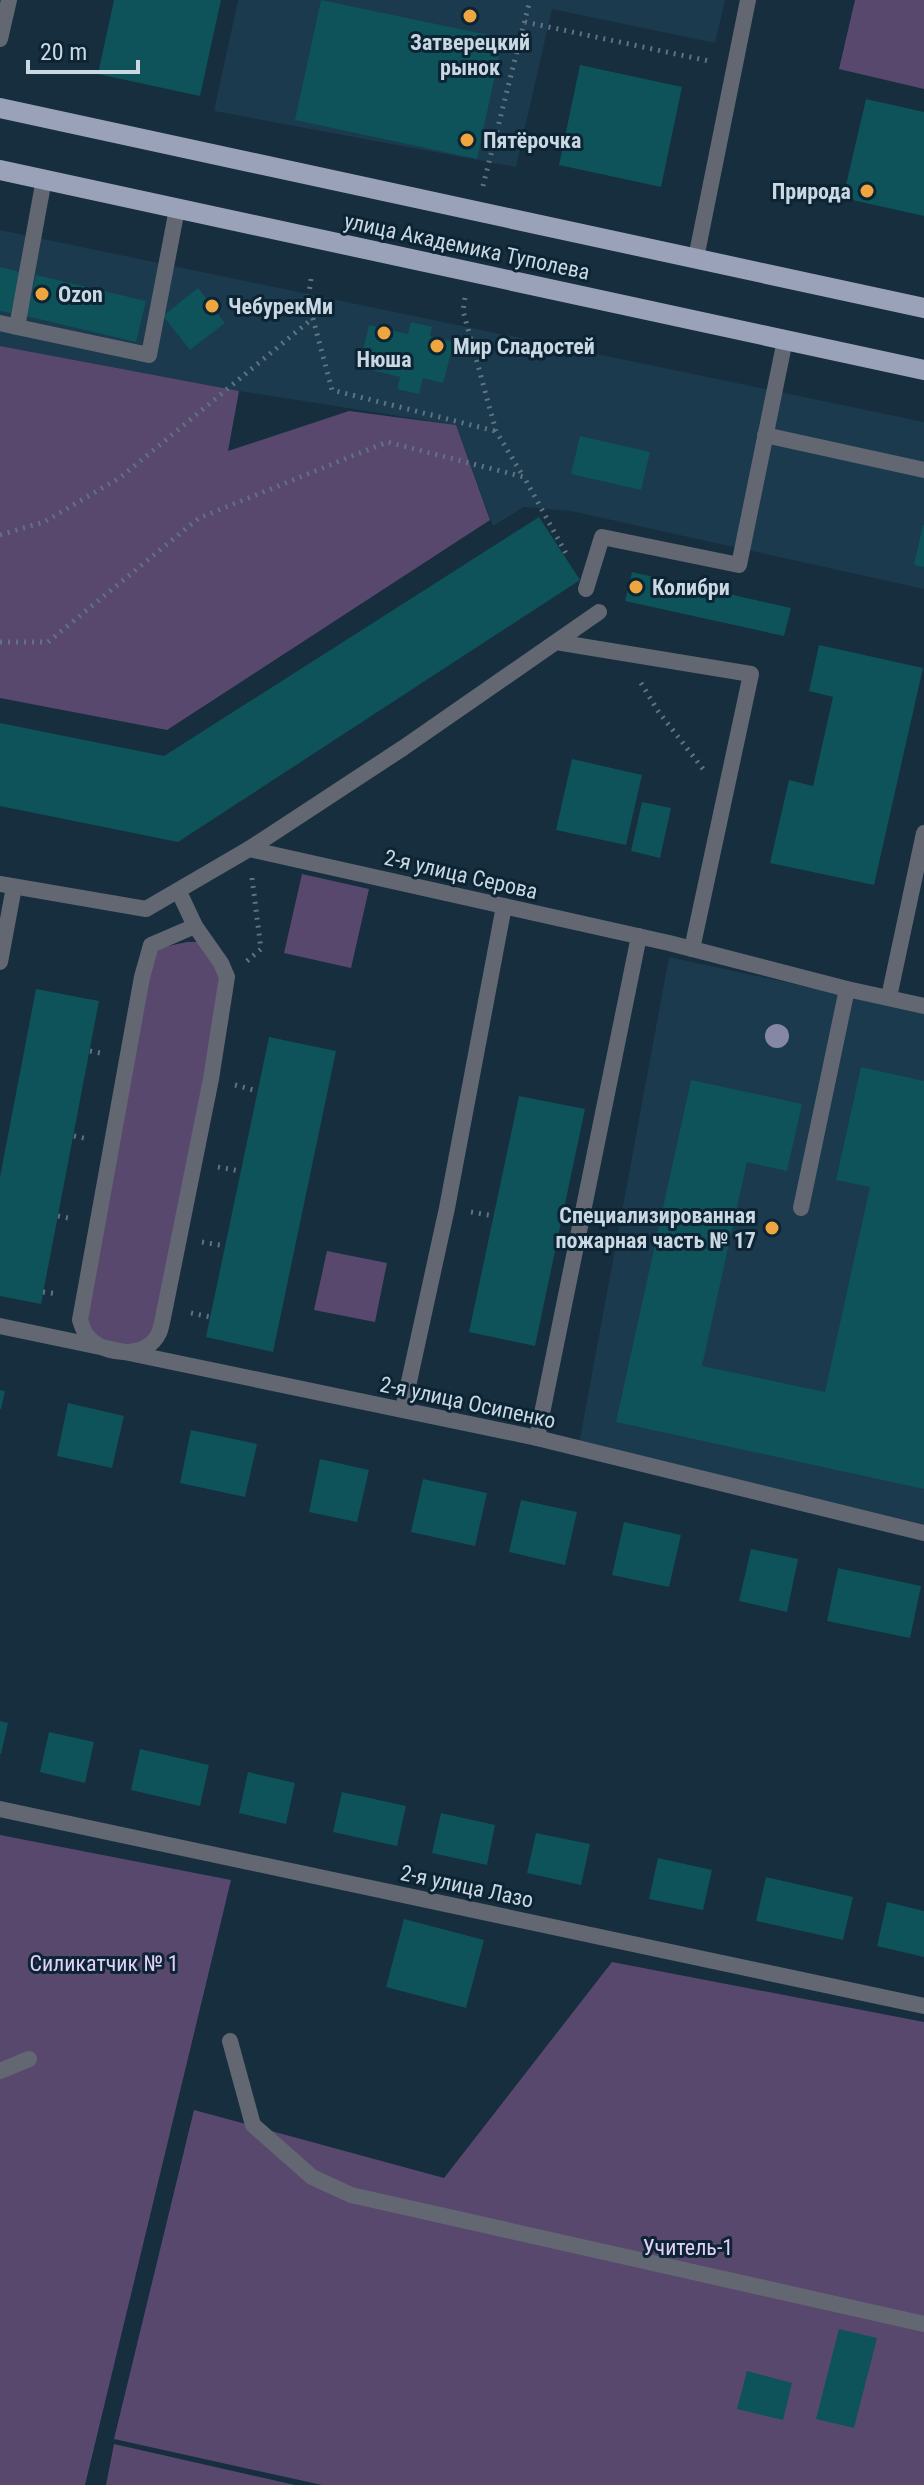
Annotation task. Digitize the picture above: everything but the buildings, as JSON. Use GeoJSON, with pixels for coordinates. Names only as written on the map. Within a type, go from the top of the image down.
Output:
{"type":"FeatureCollection","features":[{"type":"Feature","properties":{"kind":"main road","name":"улица Академика Туполева"},"geometry":{"type":"LineString","coordinates":[[0,108],[924,308]]}},
{"type":"Feature","properties":{"kind":"main road","name":"улица Академика Туполева"},"geometry":{"type":"LineString","coordinates":[[0,170],[924,370]]}},
{"type":"Feature","properties":{"kind":"street"},"geometry":{"type":"LineString","coordinates":[[0,39],[9,0]]}},
{"type":"Feature","properties":{"kind":"street"},"geometry":{"type":"LineString","coordinates":[[696,258],[748,0]]}},
{"type":"Feature","properties":{"kind":"street"},"geometry":{"type":"LineString","coordinates":[[44,179],[8,325],[149,355],[177,209]]}},
{"type":"Feature","properties":{"kind":"street"},"geometry":{"type":"LineString","coordinates":[[586,589],[602,537],[739,565],[785,340]]}},
{"type":"Feature","properties":{"kind":"street"},"geometry":{"type":"LineString","coordinates":[[765,435],[924,470]]}},
{"type":"Feature","properties":{"kind":"street"},"geometry":{"type":"LineString","coordinates":[[0,962],[7,886],[146,909],[249,849],[403,748],[599,612]]}},
{"type":"Feature","properties":{"kind":"street"},"geometry":{"type":"LineString","coordinates":[[556,642],[751,674],[692,949]]}},
{"type":"Feature","properties":{"kind":"street"},"geometry":{"type":"LineString","coordinates":[[889,997],[924,833]]}},
{"type":"Feature","properties":{"kind":"street","name":"2-я улица Серова"},"geometry":{"type":"LineString","coordinates":[[249,849],[639,936],[924,1006]]}},
{"type":"Feature","properties":{"kind":"street"},"geometry":{"type":"LineString","coordinates":[[179,892],[195,926],[227,977],[211,1079],[158,1335],[144,1349],[128,1352],[105,1350],[86,1335],[80,1320],[142,977],[151,945],[195,926]]}},
{"type":"Feature","properties":{"kind":"street"},"geometry":{"type":"LineString","coordinates":[[403,1409],[447,1208],[504,906]]}},
{"type":"Feature","properties":{"kind":"street"},"geometry":{"type":"LineString","coordinates":[[537,1438],[639,936]]}},
{"type":"Feature","properties":{"kind":"street"},"geometry":{"type":"LineString","coordinates":[[801,1208],[847,989]]}},
{"type":"Feature","properties":{"kind":"street","name":"2-я улица Осипенко"},"geometry":{"type":"LineString","coordinates":[[0,1326],[537,1438],[924,1533]]}},
{"type":"Feature","properties":{"kind":"street","name":"2-я улица Лазо"},"geometry":{"type":"LineString","coordinates":[[0,1809],[924,2006]]}},
{"type":"Feature","properties":{"kind":"street"},"geometry":{"type":"LineString","coordinates":[[230,2041],[253,2125],[312,2177],[351,2195],[924,2324]]}},
{"type":"Feature","properties":{"kind":"street"},"geometry":{"type":"LineString","coordinates":[[0,2071],[29,2059]]}},
{"type":"Feature","properties":{"kind":"path"},"geometry":{"type":"LineString","coordinates":[[525,22],[734,66]]}},
{"type":"Feature","properties":{"kind":"path"},"geometry":{"type":"LineString","coordinates":[[311,279],[308,300],[332,390],[496,431]]}},
{"type":"Feature","properties":{"kind":"path"},"geometry":{"type":"LineString","coordinates":[[0,535],[44,522],[121,477],[313,318]]}},
{"type":"Feature","properties":{"kind":"path"},"geometry":{"type":"LineString","coordinates":[[0,642],[48,642],[199,518],[387,442],[524,477],[586,589]]}},
{"type":"Feature","properties":{"kind":"path"},"geometry":{"type":"LineString","coordinates":[[623,653],[658,711],[704,771]]}},
{"type":"Feature","properties":{"kind":"path"},"geometry":{"type":"LineString","coordinates":[[227,977],[261,949],[249,849]]}},
{"type":"Feature","properties":{"kind":"shaded area"},"geometry":{"type":"Polygon","coordinates":[[[238,0],[725,0],[715,43],[552,9],[516,167],[214,111],[238,0]]]}},
{"type":"Feature","properties":{"kind":"shaded area"},"geometry":{"type":"Polygon","coordinates":[[[0,230],[924,422],[924,589],[571,511],[524,507],[493,526],[456,425],[239,391],[0,346],[0,230]]]}},
{"type":"Feature","properties":{"kind":"shaded area","name":"Специализированная пожарная часть № 17"},"geometry":{"type":"Polygon","coordinates":[[[669,957],[924,1012],[924,1524],[579,1444],[669,957]]]}},
{"type":"Feature","properties":{"kind":"green space"},"geometry":{"type":"Polygon","coordinates":[[[855,0],[924,0],[924,89],[839,69],[855,0]]]}},
{"type":"Feature","properties":{"kind":"green space"},"geometry":{"type":"Polygon","coordinates":[[[0,346],[239,391],[228,451],[349,411],[456,425],[490,520],[167,730],[0,698],[0,346]]]}},
{"type":"Feature","properties":{"kind":"green space"},"geometry":{"type":"Polygon","coordinates":[[[302,874],[369,889],[351,968],[284,953],[302,874]]]}},
{"type":"Feature","properties":{"kind":"green space"},"geometry":{"type":"Polygon","coordinates":[[[198,942],[227,977],[158,1335],[140,1343],[118,1344],[91,1336],[83,1298],[150,950],[198,942]]]}},
{"type":"Feature","properties":{"kind":"green space"},"geometry":{"type":"Polygon","coordinates":[[[327,1251],[387,1263],[375,1322],[314,1310],[327,1251]]]}},
{"type":"Feature","properties":{"kind":"green space","name":"Силикатчик № 1"},"geometry":{"type":"Polygon","coordinates":[[[0,1835],[231,1880],[85,2485],[0,2485],[0,1835]]]}},
{"type":"Feature","properties":{"kind":"green space","name":"Учитель-1"},"geometry":{"type":"Polygon","coordinates":[[[612,1962],[924,2022],[924,2485],[322,2485],[114,2439],[194,2110],[444,2178],[612,1962]]]}},
{"type":"Feature","properties":{"kind":"green space"},"geometry":{"type":"Polygon","coordinates":[[[114,2444],[295,2485],[106,2485],[114,2444]]]}},
{"type":"Feature","properties":{"kind":"place","name":"Затверецкий рынок"},"geometry":{"type":"Point","coordinates":[470,16]}},
{"type":"Feature","properties":{"kind":"place","name":"Пятёрочка"},"geometry":{"type":"Point","coordinates":[467,140]}},
{"type":"Feature","properties":{"kind":"place","name":"Природа"},"geometry":{"type":"Point","coordinates":[867,191]}},
{"type":"Feature","properties":{"kind":"place","name":"Ozon"},"geometry":{"type":"Point","coordinates":[42,294]}},
{"type":"Feature","properties":{"kind":"place","name":"ЧебурекМи"},"geometry":{"type":"Point","coordinates":[212,306]}},
{"type":"Feature","properties":{"kind":"place","name":"Нюша"},"geometry":{"type":"Point","coordinates":[384,333]}},
{"type":"Feature","properties":{"kind":"place","name":"Мир Сладостей"},"geometry":{"type":"Point","coordinates":[437,346]}},
{"type":"Feature","properties":{"kind":"place","name":"Колибри"},"geometry":{"type":"Point","coordinates":[636,587]}},
{"type":"Feature","properties":{"kind":"place","name":"Специализированная пожарная часть № 17"},"geometry":{"type":"Point","coordinates":[772,1228]}}]}
